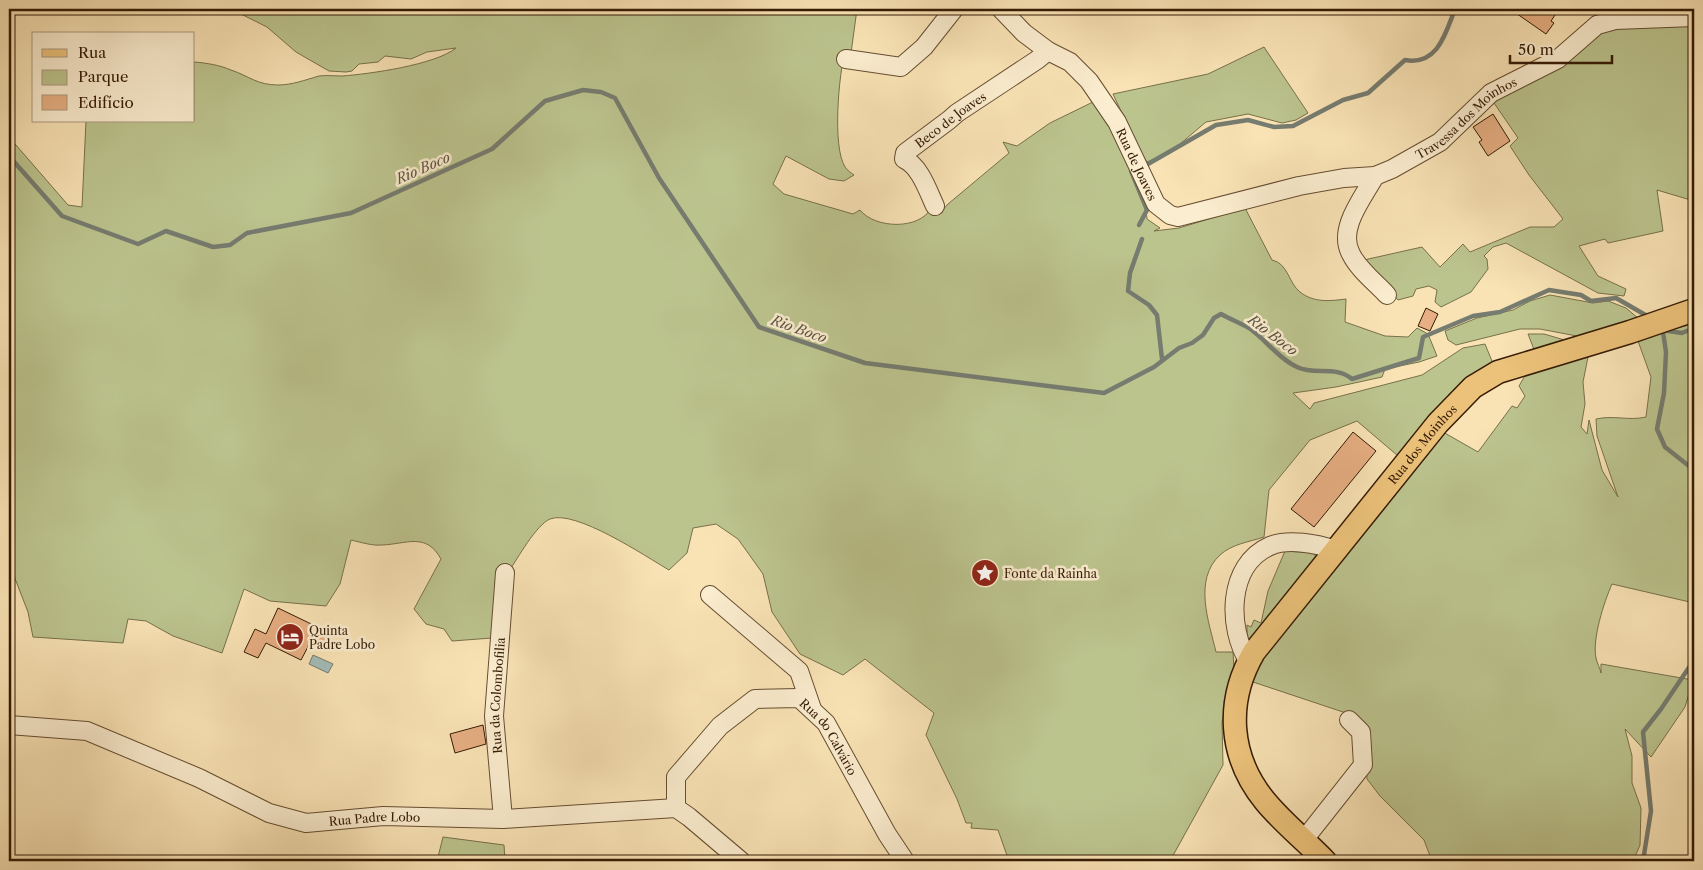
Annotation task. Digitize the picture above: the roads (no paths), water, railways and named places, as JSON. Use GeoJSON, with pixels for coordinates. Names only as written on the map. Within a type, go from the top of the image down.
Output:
{"type":"FeatureCollection","features":[{"type":"Feature","properties":{"kind":"main road","name":"Rua dos Moinhos"},"geometry":{"type":"LineString","coordinates":[[1323,861],[1266,803],[1243,767],[1235,742],[1233,718],[1238,692],[1249,662],[1264,638],[1438,423],[1473,387],[1498,372],[1630,332],[1694,310]]}},
{"type":"Feature","properties":{"kind":"street"},"geometry":{"type":"LineString","coordinates":[[846,59],[901,67],[924,47],[954,9]]}},
{"type":"Feature","properties":{"kind":"street","name":"Rua de Joaves"},"geometry":{"type":"LineString","coordinates":[[1001,9],[1024,33],[1048,51],[1070,62],[1104,100],[1117,122],[1156,204],[1170,215],[1194,214],[1299,186],[1344,178],[1375,176]]}},
{"type":"Feature","properties":{"kind":"street","name":"Travessa dos Moinhos"},"geometry":{"type":"LineString","coordinates":[[1375,176],[1392,169],[1440,142],[1491,93],[1558,59],[1596,17],[1615,20],[1694,16]]}},
{"type":"Feature","properties":{"kind":"street","name":"Beco de Joaves"},"geometry":{"type":"LineString","coordinates":[[936,206],[916,169],[911,162],[904,159],[905,154],[950,120],[956,112],[1048,51]]}},
{"type":"Feature","properties":{"kind":"street"},"geometry":{"type":"LineString","coordinates":[[1375,176],[1353,217],[1345,241],[1351,256],[1387,295]]}},
{"type":"Feature","properties":{"kind":"street"},"geometry":{"type":"LineString","coordinates":[[1249,662],[1240,648],[1234,610],[1237,587],[1248,565],[1265,549],[1276,544],[1322,546],[1335,550]]}},
{"type":"Feature","properties":{"kind":"street","name":"Rua da Colombofilia"},"geometry":{"type":"LineString","coordinates":[[503,819],[494,716],[505,574]]}},
{"type":"Feature","properties":{"kind":"street"},"geometry":{"type":"LineString","coordinates":[[710,595],[798,671],[813,711]]}},
{"type":"Feature","properties":{"kind":"street","name":"Rua do Calvário"},"geometry":{"type":"LineString","coordinates":[[676,808],[676,777],[720,726],[755,699],[799,698],[826,723],[887,834],[905,861]]}},
{"type":"Feature","properties":{"kind":"street"},"geometry":{"type":"LineString","coordinates":[[1303,841],[1363,765],[1361,732],[1349,720]]}},
{"type":"Feature","properties":{"kind":"street","name":"Rua Padre Lobo"},"geometry":{"type":"LineString","coordinates":[[9,725],[88,731],[199,778],[269,813],[306,824],[383,816],[503,819],[676,808]]}},
{"type":"Feature","properties":{"kind":"street"},"geometry":{"type":"LineString","coordinates":[[676,808],[730,858]]}},
{"type":"Feature","properties":{"kind":"water"},"geometry":{"type":"Polygon","coordinates":[[[313,655],[333,664],[328,673],[309,664],[313,655]]]}},
{"type":"Feature","properties":{"kind":"waterway"},"geometry":{"type":"LineString","coordinates":[[1148,164],[1216,125],[1248,120],[1274,127],[1293,126],[1343,100],[1368,93],[1405,60],[1425,58],[1433,53],[1444,37],[1455,9]]}},
{"type":"Feature","properties":{"kind":"waterway","name":"Rio Boco"},"geometry":{"type":"LineString","coordinates":[[9,156],[62,216],[138,244],[166,231],[213,247],[230,245],[247,233],[351,213],[492,149],[545,101],[583,90],[601,92],[615,98],[659,178],[759,327],[865,363],[1104,393],[1154,367],[1179,348],[1192,343],[1203,335],[1214,318],[1221,314],[1249,328],[1284,359],[1297,367],[1311,371],[1339,372],[1352,379],[1419,358],[1423,337],[1473,316],[1500,312],[1549,290],[1581,295],[1591,301],[1616,298],[1649,317]]}},
{"type":"Feature","properties":{"kind":"waterway"},"geometry":{"type":"LineString","coordinates":[[1131,171],[1147,210],[1139,225]]}},
{"type":"Feature","properties":{"kind":"waterway"},"geometry":{"type":"LineString","coordinates":[[1142,239],[1130,273],[1128,291],[1149,305],[1157,315],[1162,359]]}},
{"type":"Feature","properties":{"kind":"waterway","name":"Rio Boco"},"geometry":{"type":"LineString","coordinates":[[1661,330],[1682,333],[1694,328]]}},
{"type":"Feature","properties":{"kind":"waterway"},"geometry":{"type":"LineString","coordinates":[[1663,332],[1666,352],[1664,393],[1657,429],[1665,447],[1694,470]]}},
{"type":"Feature","properties":{"kind":"waterway"},"geometry":{"type":"LineString","coordinates":[[1643,861],[1651,811],[1643,732],[1694,660]]}},
{"type":"Feature","properties":{"kind":"place","name":"Fonte da Rainha"},"geometry":{"type":"Point","coordinates":[985,573]}},
{"type":"Feature","properties":{"kind":"place","name":"Quinta Padre Lobo"},"geometry":{"type":"Point","coordinates":[290,637]}}]}
